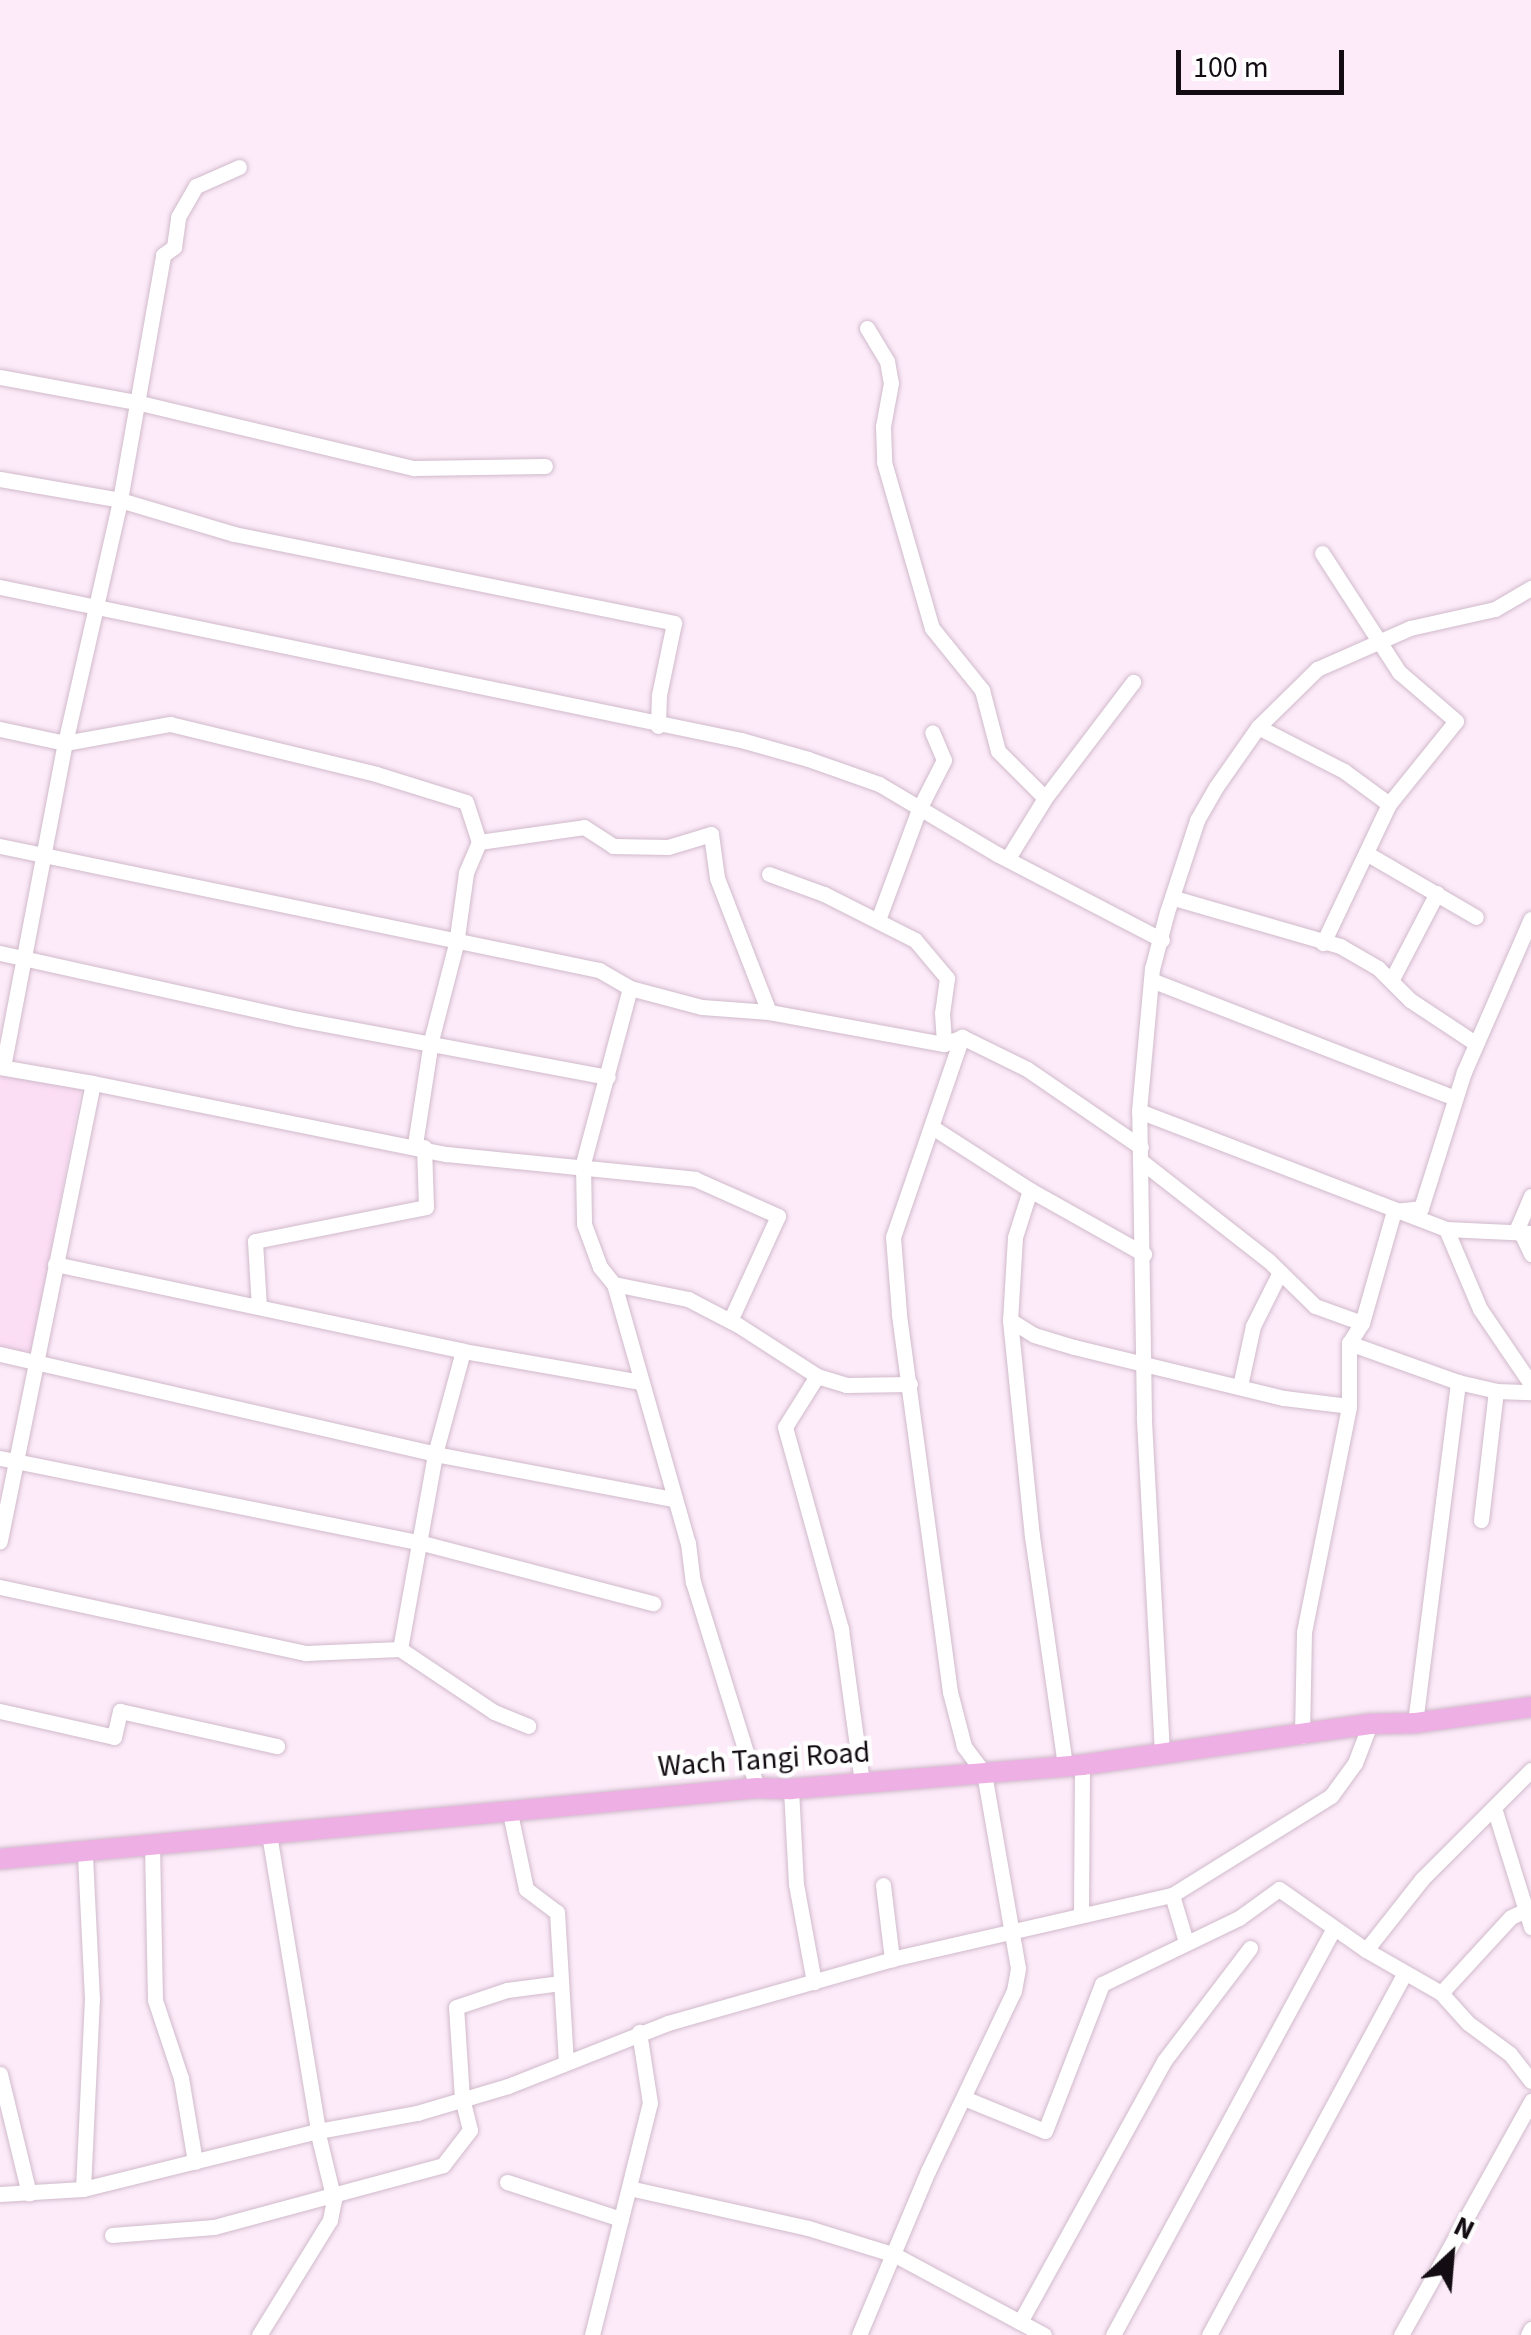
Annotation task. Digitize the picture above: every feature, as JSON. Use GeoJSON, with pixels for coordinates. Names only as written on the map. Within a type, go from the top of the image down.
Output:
{"type":"FeatureCollection","features":[{"type":"Feature","properties":{"kind":"main road","name":"Wach Tangi Road"},"geometry":{"type":"LineString","coordinates":[[0,1859],[756,1788],[792,1789],[1073,1765],[1370,1724],[1531,1707]]}},
{"type":"Feature","properties":{"kind":"street"},"geometry":{"type":"LineString","coordinates":[[239,167],[196,186],[178,217],[174,248],[163,255],[120,500],[65,743],[2,1067],[446,1154],[583,1164],[695,1179],[778,1216],[730,1321]]}},
{"type":"Feature","properties":{"kind":"street"},"geometry":{"type":"LineString","coordinates":[[867,328],[888,362],[891,383],[884,426],[884,462],[932,628],[982,690],[998,751],[1045,798]]}},
{"type":"Feature","properties":{"kind":"street"},"geometry":{"type":"LineString","coordinates":[[0,377],[136,402],[414,468],[544,466]]}},
{"type":"Feature","properties":{"kind":"street"},"geometry":{"type":"LineString","coordinates":[[0,479],[120,500],[234,534],[674,624],[659,696],[658,726]]}},
{"type":"Feature","properties":{"kind":"street"},"geometry":{"type":"LineString","coordinates":[[1322,553],[1376,642],[1399,672],[1456,721],[1389,804],[1324,943]]}},
{"type":"Feature","properties":{"kind":"street"},"geometry":{"type":"LineString","coordinates":[[0,587],[740,740],[808,759],[879,784],[1162,940]]}},
{"type":"Feature","properties":{"kind":"street"},"geometry":{"type":"LineString","coordinates":[[1162,1753],[1143,1363],[1140,1111],[1151,980],[1197,820],[1258,726],[1317,669],[1410,628],[1494,608],[1531,588]]}},
{"type":"Feature","properties":{"kind":"street"},"geometry":{"type":"LineString","coordinates":[[1008,858],[1045,798],[1132,682]]}},
{"type":"Feature","properties":{"kind":"street"},"geometry":{"type":"LineString","coordinates":[[0,729],[65,743],[170,724],[376,774],[466,802],[479,842],[466,872],[456,944],[431,1041],[420,1146],[426,1207],[255,1241],[259,1307]]}},
{"type":"Feature","properties":{"kind":"street"},"geometry":{"type":"LineString","coordinates":[[1258,726],[1344,772],[1389,804]]}},
{"type":"Feature","properties":{"kind":"street"},"geometry":{"type":"LineString","coordinates":[[878,920],[919,809],[944,760],[932,732]]}},
{"type":"Feature","properties":{"kind":"street"},"geometry":{"type":"LineString","coordinates":[[479,842],[584,827],[613,846],[668,847],[711,834],[717,878],[768,1012]]}},
{"type":"Feature","properties":{"kind":"street"},"geometry":{"type":"LineString","coordinates":[[0,846],[456,944],[599,970],[630,988],[702,1007],[768,1012],[944,1044],[962,1038],[1027,1069],[1141,1154],[1315,1306],[1362,1323]]}},
{"type":"Feature","properties":{"kind":"street"},"geometry":{"type":"LineString","coordinates":[[1366,853],[1476,917]]}},
{"type":"Feature","properties":{"kind":"street"},"geometry":{"type":"LineString","coordinates":[[770,874],[915,940],[947,978],[942,1014],[944,1044]]}},
{"type":"Feature","properties":{"kind":"street"},"geometry":{"type":"LineString","coordinates":[[1392,979],[1437,893]]}},
{"type":"Feature","properties":{"kind":"street"},"geometry":{"type":"LineString","coordinates":[[1174,898],[1340,946],[1392,979],[1410,1000],[1475,1043]]}},
{"type":"Feature","properties":{"kind":"street"},"geometry":{"type":"LineString","coordinates":[[1394,1211],[1421,1208],[1475,1043],[1531,919]]}},
{"type":"Feature","properties":{"kind":"street"},"geometry":{"type":"LineString","coordinates":[[0,952],[298,1019],[608,1076]]}},
{"type":"Feature","properties":{"kind":"street"},"geometry":{"type":"LineString","coordinates":[[1151,980],[1455,1098]]}},
{"type":"Feature","properties":{"kind":"street"},"geometry":{"type":"LineString","coordinates":[[630,988],[583,1164],[584,1224],[600,1267],[614,1284],[688,1543],[693,1582],[756,1788]]}},
{"type":"Feature","properties":{"kind":"street"},"geometry":{"type":"LineString","coordinates":[[858,2335],[1014,1992],[1018,1968],[1015,1931],[984,1773],[964,1746],[950,1692],[894,1237],[962,1038]]}},
{"type":"Feature","properties":{"kind":"street"},"geometry":{"type":"LineString","coordinates":[[0,1542],[7,1460],[39,1362],[92,1084]]}},
{"type":"Feature","properties":{"kind":"street"},"geometry":{"type":"LineString","coordinates":[[1140,1111],[1446,1229],[1508,1229],[1528,1234]]}},
{"type":"Feature","properties":{"kind":"street"},"geometry":{"type":"LineString","coordinates":[[932,1127],[1030,1190],[1144,1254]]}},
{"type":"Feature","properties":{"kind":"street"},"geometry":{"type":"LineString","coordinates":[[1030,1190],[1015,1238],[1010,1320],[1032,1536],[1073,1765],[1081,1912]]}},
{"type":"Feature","properties":{"kind":"street"},"geometry":{"type":"LineString","coordinates":[[1531,1196],[1518,1226],[1528,1234],[1531,1254]]}},
{"type":"Feature","properties":{"kind":"street"},"geometry":{"type":"LineString","coordinates":[[1302,1736],[1304,1632],[1349,1406],[1349,1343],[1362,1323],[1394,1211]]}},
{"type":"Feature","properties":{"kind":"street"},"geometry":{"type":"LineString","coordinates":[[1349,1343],[1496,1392],[1531,1388],[1480,1309],[1446,1229]]}},
{"type":"Feature","properties":{"kind":"street"},"geometry":{"type":"LineString","coordinates":[[55,1264],[463,1351],[640,1382]]}},
{"type":"Feature","properties":{"kind":"street"},"geometry":{"type":"LineString","coordinates":[[1240,1386],[1253,1326],[1280,1272]]}},
{"type":"Feature","properties":{"kind":"street"},"geometry":{"type":"LineString","coordinates":[[614,1284],[688,1299],[817,1376],[846,1385],[910,1384]]}},
{"type":"Feature","properties":{"kind":"street"},"geometry":{"type":"LineString","coordinates":[[1010,1320],[1034,1335],[1143,1363],[1284,1398],[1349,1406]]}},
{"type":"Feature","properties":{"kind":"street"},"geometry":{"type":"LineString","coordinates":[[400,1649],[435,1454],[463,1351]]}},
{"type":"Feature","properties":{"kind":"street"},"geometry":{"type":"LineString","coordinates":[[0,1354],[435,1454],[674,1499]]}},
{"type":"Feature","properties":{"kind":"street"},"geometry":{"type":"LineString","coordinates":[[817,1376],[785,1427],[841,1629],[862,1783]]}},
{"type":"Feature","properties":{"kind":"street"},"geometry":{"type":"LineString","coordinates":[[1415,1722],[1458,1382]]}},
{"type":"Feature","properties":{"kind":"street"},"geometry":{"type":"LineString","coordinates":[[1481,1520],[1496,1392]]}},
{"type":"Feature","properties":{"kind":"street"},"geometry":{"type":"LineString","coordinates":[[7,1460],[422,1543],[654,1603]]}},
{"type":"Feature","properties":{"kind":"street"},"geometry":{"type":"LineString","coordinates":[[0,1587],[306,1653],[400,1649],[494,1712],[528,1726]]}},
{"type":"Feature","properties":{"kind":"street"},"geometry":{"type":"LineString","coordinates":[[0,1711],[114,1738],[120,1711],[277,1746]]}},
{"type":"Feature","properties":{"kind":"street"},"geometry":{"type":"LineString","coordinates":[[0,2194],[83,2189],[417,2113],[566,2063],[639,2032],[892,1959],[1081,1912],[1172,1894],[1332,1796],[1355,1763],[1370,1724]]}},
{"type":"Feature","properties":{"kind":"street"},"geometry":{"type":"LineString","coordinates":[[1366,1950],[1422,1880],[1531,1770]]}},
{"type":"Feature","properties":{"kind":"street"},"geometry":{"type":"LineString","coordinates":[[792,1789],[796,1884],[814,1982]]}},
{"type":"Feature","properties":{"kind":"street"},"geometry":{"type":"LineString","coordinates":[[1494,1808],[1531,1927]]}},
{"type":"Feature","properties":{"kind":"street"},"geometry":{"type":"LineString","coordinates":[[510,1813],[526,1889],[557,1912],[566,2063]]}},
{"type":"Feature","properties":{"kind":"street"},"geometry":{"type":"LineString","coordinates":[[259,2335],[316,2248],[330,2220],[333,2194],[318,2133],[270,1834]]}},
{"type":"Feature","properties":{"kind":"street"},"geometry":{"type":"LineString","coordinates":[[152,1844],[155,2000],[181,2078],[195,2162]]}},
{"type":"Feature","properties":{"kind":"street"},"geometry":{"type":"LineString","coordinates":[[83,2189],[92,1999],[85,1854]]}},
{"type":"Feature","properties":{"kind":"street"},"geometry":{"type":"LineString","coordinates":[[883,1885],[892,1959]]}},
{"type":"Feature","properties":{"kind":"street"},"geometry":{"type":"LineString","coordinates":[[964,2098],[1045,2131],[1102,1984],[1176,1952],[1186,1942],[1239,1918],[1279,1889],[1366,1950],[1440,1993],[1468,2022],[1510,2054],[1531,2081]]}},
{"type":"Feature","properties":{"kind":"street"},"geometry":{"type":"LineString","coordinates":[[1172,1894],[1186,1942]]}},
{"type":"Feature","properties":{"kind":"street"},"geometry":{"type":"LineString","coordinates":[[1440,1993],[1511,1917],[1526,1910]]}},
{"type":"Feature","properties":{"kind":"street"},"geometry":{"type":"LineString","coordinates":[[1113,2335],[1334,1928]]}},
{"type":"Feature","properties":{"kind":"street"},"geometry":{"type":"LineString","coordinates":[[1020,2322],[1164,2061],[1250,1948]]}},
{"type":"Feature","properties":{"kind":"street"},"geometry":{"type":"LineString","coordinates":[[1209,2335],[1404,1974]]}},
{"type":"Feature","properties":{"kind":"street"},"geometry":{"type":"LineString","coordinates":[[112,2236],[214,2227],[442,2165],[470,2130],[462,2098],[456,2007],[507,1990],[561,1983]]}},
{"type":"Feature","properties":{"kind":"street"},"geometry":{"type":"LineString","coordinates":[[592,2335],[650,2102],[639,2032]]}},
{"type":"Feature","properties":{"kind":"street"},"geometry":{"type":"LineString","coordinates":[[0,2074],[29,2194]]}},
{"type":"Feature","properties":{"kind":"street"},"geometry":{"type":"LineString","coordinates":[[1401,2335],[1531,2101]]}},
{"type":"Feature","properties":{"kind":"street"},"geometry":{"type":"LineString","coordinates":[[507,2182],[621,2219]]}},
{"type":"Feature","properties":{"kind":"street"},"geometry":{"type":"LineString","coordinates":[[629,2188],[808,2228],[894,2255],[1044,2335]]}},
{"type":"Feature","properties":{"kind":"shaded area"},"geometry":{"type":"Polygon","coordinates":[[[0,1073],[81,1089],[32,1353],[0,1347],[0,1073]]]}}]}
